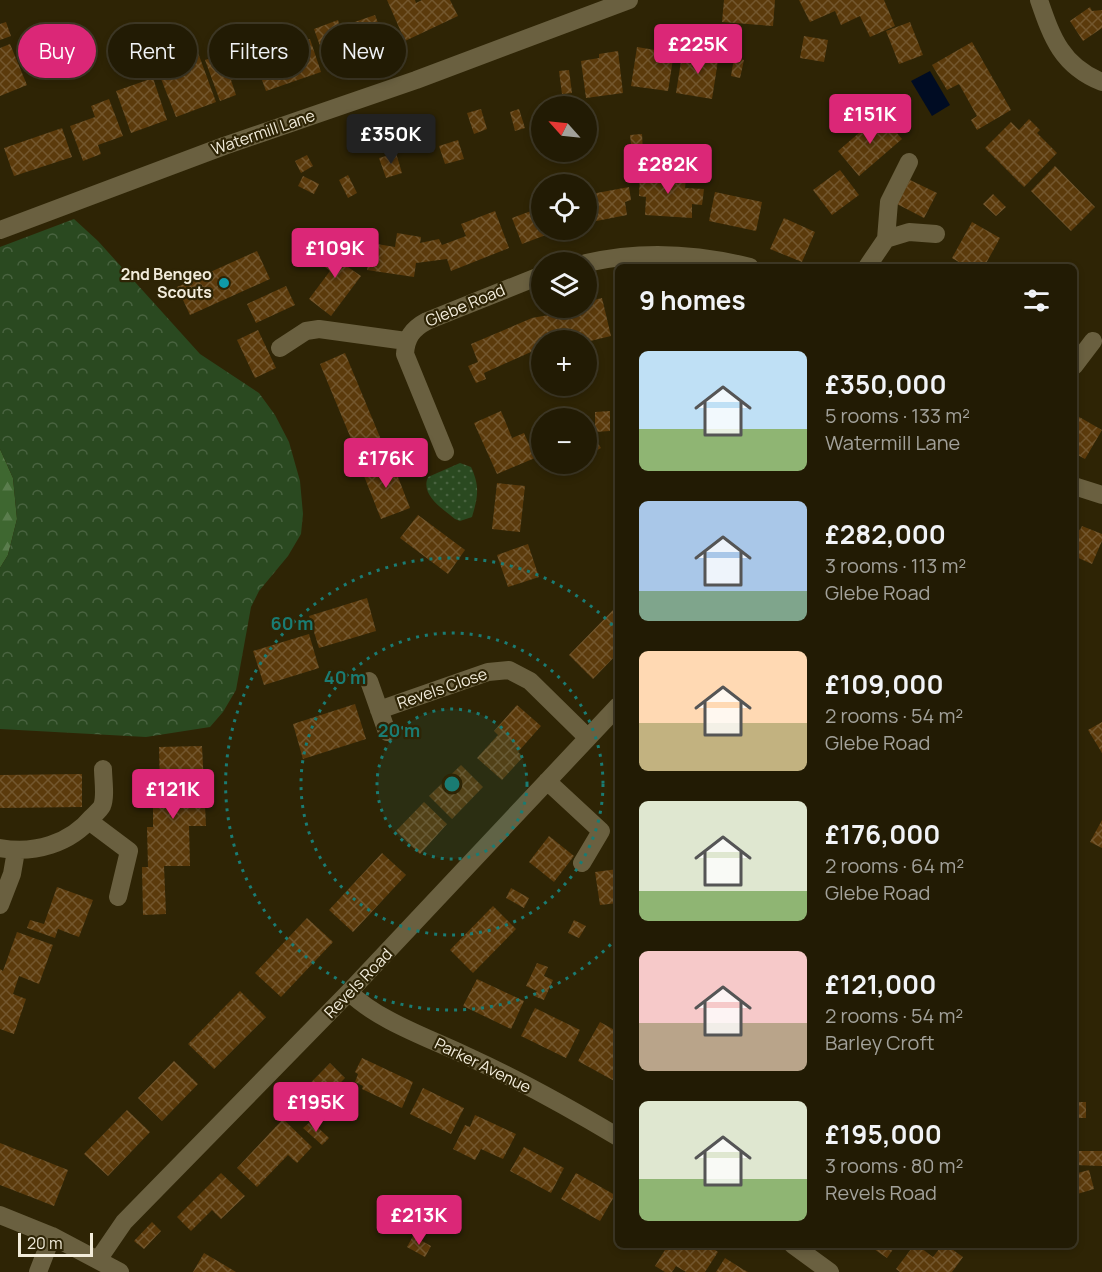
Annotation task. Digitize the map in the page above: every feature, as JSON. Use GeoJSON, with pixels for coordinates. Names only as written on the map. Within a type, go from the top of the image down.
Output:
{"type":"FeatureCollection","features":[{"type":"Feature","properties":{"kind":"street","name":"Watermill Lane"},"geometry":{"type":"LineString","coordinates":[[0,230],[224,146],[416,80],[629,0]]}},
{"type":"Feature","properties":{"kind":"street"},"geometry":{"type":"LineString","coordinates":[[1039,0],[1052,38],[1061,52],[1084,73],[1102,82]]}},
{"type":"Feature","properties":{"kind":"street"},"geometry":{"type":"LineString","coordinates":[[869,264],[886,239],[889,202],[909,162]]}},
{"type":"Feature","properties":{"kind":"street"},"geometry":{"type":"LineString","coordinates":[[886,239],[909,232],[936,234]]}},
{"type":"Feature","properties":{"kind":"street"},"geometry":{"type":"LineString","coordinates":[[597,261],[653,253],[714,259],[736,264]]}},
{"type":"Feature","properties":{"kind":"street","name":"Glebe Road"},"geometry":{"type":"LineString","coordinates":[[406,342],[417,326],[531,279]]}},
{"type":"Feature","properties":{"kind":"street"},"geometry":{"type":"LineString","coordinates":[[280,348],[306,331],[319,329],[406,342],[405,354],[445,452]]}},
{"type":"Feature","properties":{"kind":"street"},"geometry":{"type":"LineString","coordinates":[[1077,362],[1093,341]]}},
{"type":"Feature","properties":{"kind":"street"},"geometry":{"type":"LineString","coordinates":[[1077,487],[1102,495]]}},
{"type":"Feature","properties":{"kind":"street","name":"Revels Close"},"geometry":{"type":"LineString","coordinates":[[379,710],[488,672],[509,670],[530,681],[587,737]]}},
{"type":"Feature","properties":{"kind":"street","name":"Revels Close"},"geometry":{"type":"LineString","coordinates":[[369,681],[387,732]]}},
{"type":"Feature","properties":{"kind":"street","name":"Revels Road"},"geometry":{"type":"LineString","coordinates":[[98,1260],[124,1222],[349,992],[615,709]]}},
{"type":"Feature","properties":{"kind":"street"},"geometry":{"type":"LineString","coordinates":[[0,905],[12,874],[8,849],[37,848],[63,841],[89,820],[102,805],[103,769]]}},
{"type":"Feature","properties":{"kind":"street"},"geometry":{"type":"LineString","coordinates":[[547,782],[602,831],[582,863]]}},
{"type":"Feature","properties":{"kind":"street"},"geometry":{"type":"LineString","coordinates":[[89,820],[129,851],[118,897]]}},
{"type":"Feature","properties":{"kind":"street","name":"Parker Avenue"},"geometry":{"type":"LineString","coordinates":[[349,992],[360,1003],[380,1015],[476,1060],[571,1109],[615,1135]]}},
{"type":"Feature","properties":{"kind":"street"},"geometry":{"type":"LineString","coordinates":[[0,1215],[52,1236],[120,1272]]}},
{"type":"Feature","properties":{"kind":"street"},"geometry":{"type":"LineString","coordinates":[[38,1272],[52,1236]]}},
{"type":"Feature","properties":{"kind":"street"},"geometry":{"type":"LineString","coordinates":[[797,1248],[830,1272]]}},
{"type":"Feature","properties":{"kind":"green space"},"geometry":{"type":"Polygon","coordinates":[[[74,219],[98,241],[200,354],[259,393],[275,415],[289,442],[300,481],[303,514],[301,534],[288,556],[259,591],[251,607],[236,690],[223,712],[210,727],[146,737],[0,729],[0,568],[8,555],[17,519],[13,478],[0,449],[0,247],[74,219]]]}},
{"type":"Feature","properties":{"kind":"green space"},"geometry":{"type":"Polygon","coordinates":[[[0,449],[13,478],[17,519],[8,555],[0,568],[0,449]]]}},
{"type":"Feature","properties":{"kind":"green space"},"geometry":{"type":"Polygon","coordinates":[[[460,463],[471,467],[476,480],[477,492],[472,517],[460,521],[434,501],[426,484],[428,477],[460,463]]]}},
{"type":"Feature","properties":{"kind":"water"},"geometry":{"type":"Polygon","coordinates":[[[930,71],[950,105],[932,116],[911,81],[930,71]]]}},
{"type":"Feature","properties":{"kind":"building"},"geometry":{"type":"Polygon","coordinates":[[[387,0],[415,0],[416,3],[422,0],[450,0],[458,16],[406,41],[406,24],[398,24],[387,0]]]}},
{"type":"Feature","properties":{"kind":"building"},"geometry":{"type":"Polygon","coordinates":[[[724,0],[775,0],[773,26],[722,22],[724,0]]]}},
{"type":"Feature","properties":{"kind":"building"},"geometry":{"type":"Polygon","coordinates":[[[799,0],[884,0],[895,26],[870,37],[860,16],[841,25],[835,11],[810,22],[799,0]]]}},
{"type":"Feature","properties":{"kind":"building"},"geometry":{"type":"Polygon","coordinates":[[[1090,7],[1092,11],[1102,10],[1102,28],[1083,41],[1070,21],[1090,7]]]}},
{"type":"Feature","properties":{"kind":"building"},"geometry":{"type":"Polygon","coordinates":[[[375,15],[378,24],[349,24],[375,15]]]}},
{"type":"Feature","properties":{"kind":"building"},"geometry":{"type":"Polygon","coordinates":[[[338,20],[339,24],[327,24],[338,20]]]}},
{"type":"Feature","properties":{"kind":"building"},"geometry":{"type":"Polygon","coordinates":[[[6,22],[11,36],[0,40],[0,24],[6,22]]]}},
{"type":"Feature","properties":{"kind":"building"},"geometry":{"type":"Polygon","coordinates":[[[910,22],[923,55],[899,64],[886,31],[910,22]]]}},
{"type":"Feature","properties":{"kind":"building"},"geometry":{"type":"Polygon","coordinates":[[[321,26],[321,48],[314,29],[321,26]]]}},
{"type":"Feature","properties":{"kind":"building"},"geometry":{"type":"Polygon","coordinates":[[[804,36],[828,40],[824,62],[800,58],[804,36]]]}},
{"type":"Feature","properties":{"kind":"building"},"geometry":{"type":"Polygon","coordinates":[[[309,39],[321,72],[309,76],[309,39]]]}},
{"type":"Feature","properties":{"kind":"building"},"geometry":{"type":"Polygon","coordinates":[[[972,42],[1011,110],[977,130],[971,120],[977,116],[959,84],[947,90],[932,65],[972,42]]]}},
{"type":"Feature","properties":{"kind":"building"},"geometry":{"type":"Polygon","coordinates":[[[656,43],[675,46],[668,91],[631,86],[637,47],[655,50],[656,43]]]}},
{"type":"Feature","properties":{"kind":"building"},"geometry":{"type":"Polygon","coordinates":[[[10,44],[18,63],[18,78],[24,78],[27,85],[0,96],[0,48],[10,44]]]}},
{"type":"Feature","properties":{"kind":"building"},"geometry":{"type":"Polygon","coordinates":[[[197,50],[216,102],[176,117],[161,78],[197,78],[197,50]]]}},
{"type":"Feature","properties":{"kind":"building"},"geometry":{"type":"Polygon","coordinates":[[[618,51],[623,93],[586,96],[581,61],[599,58],[599,54],[618,51]]]}},
{"type":"Feature","properties":{"kind":"building"},"geometry":{"type":"Polygon","coordinates":[[[701,51],[719,54],[712,99],[676,93],[682,55],[699,58],[701,51]]]}},
{"type":"Feature","properties":{"kind":"building"},"geometry":{"type":"Polygon","coordinates":[[[734,58],[744,60],[740,78],[731,76],[734,58]]]}},
{"type":"Feature","properties":{"kind":"building"},"geometry":{"type":"Polygon","coordinates":[[[209,59],[209,71],[205,60],[209,59]]]}},
{"type":"Feature","properties":{"kind":"building"},"geometry":{"type":"Polygon","coordinates":[[[569,70],[572,93],[562,94],[559,71],[569,70]]]}},
{"type":"Feature","properties":{"kind":"building"},"geometry":{"type":"Polygon","coordinates":[[[153,78],[167,120],[131,133],[116,91],[153,78]]]}},
{"type":"Feature","properties":{"kind":"building"},"geometry":{"type":"Polygon","coordinates":[[[212,78],[237,78],[231,80],[236,95],[220,101],[212,78]]]}},
{"type":"Feature","properties":{"kind":"building"},"geometry":{"type":"Polygon","coordinates":[[[261,78],[304,78],[266,91],[261,78]]]}},
{"type":"Feature","properties":{"kind":"building"},"geometry":{"type":"Polygon","coordinates":[[[109,99],[123,136],[98,145],[101,154],[83,161],[70,126],[95,117],[91,106],[109,99]]]}},
{"type":"Feature","properties":{"kind":"building"},"geometry":{"type":"Polygon","coordinates":[[[481,109],[487,129],[474,134],[467,113],[481,109]]]}},
{"type":"Feature","properties":{"kind":"building"},"geometry":{"type":"Polygon","coordinates":[[[519,109],[525,128],[515,131],[510,112],[519,109]]]}},
{"type":"Feature","properties":{"kind":"building"},"geometry":{"type":"Polygon","coordinates":[[[881,114],[902,139],[859,176],[838,151],[881,114]]]}},
{"type":"Feature","properties":{"kind":"building"},"geometry":{"type":"Polygon","coordinates":[[[1029,119],[1040,130],[1037,133],[1057,153],[1024,187],[985,148],[1011,122],[1019,130],[1029,119]]]}},
{"type":"Feature","properties":{"kind":"building"},"geometry":{"type":"Polygon","coordinates":[[[427,120],[431,135],[419,139],[414,124],[427,120]]]}},
{"type":"Feature","properties":{"kind":"building"},"geometry":{"type":"Polygon","coordinates":[[[62,128],[72,157],[14,176],[4,148],[62,128]]]}},
{"type":"Feature","properties":{"kind":"building"},"geometry":{"type":"Polygon","coordinates":[[[642,134],[643,152],[632,153],[630,135],[642,134]]]}},
{"type":"Feature","properties":{"kind":"building"},"geometry":{"type":"Polygon","coordinates":[[[458,140],[464,159],[445,164],[439,146],[458,140]]]}},
{"type":"Feature","properties":{"kind":"building"},"geometry":{"type":"Polygon","coordinates":[[[396,153],[402,173],[386,178],[379,158],[396,153]]]}},
{"type":"Feature","properties":{"kind":"building"},"geometry":{"type":"Polygon","coordinates":[[[307,155],[313,166],[301,173],[295,161],[307,155]]]}},
{"type":"Feature","properties":{"kind":"building"},"geometry":{"type":"Polygon","coordinates":[[[1055,166],[1095,207],[1071,231],[1031,191],[1055,166]]]}},
{"type":"Feature","properties":{"kind":"building"},"geometry":{"type":"Polygon","coordinates":[[[840,170],[859,195],[832,215],[813,190],[840,170]]]}},
{"type":"Feature","properties":{"kind":"building"},"geometry":{"type":"Polygon","coordinates":[[[640,171],[671,173],[671,178],[686,179],[685,188],[704,189],[702,205],[692,204],[692,218],[645,215],[646,197],[639,196],[640,171]]]}},
{"type":"Feature","properties":{"kind":"building"},"geometry":{"type":"Polygon","coordinates":[[[348,175],[357,193],[348,198],[339,180],[348,175]]]}},
{"type":"Feature","properties":{"kind":"building"},"geometry":{"type":"Polygon","coordinates":[[[303,176],[319,184],[314,194],[298,186],[303,176]]]}},
{"type":"Feature","properties":{"kind":"building"},"geometry":{"type":"Polygon","coordinates":[[[910,180],[937,193],[924,218],[897,204],[910,180]]]}},
{"type":"Feature","properties":{"kind":"building"},"geometry":{"type":"Polygon","coordinates":[[[629,187],[631,200],[625,202],[627,215],[597,221],[597,193],[629,187]]]}},
{"type":"Feature","properties":{"kind":"building"},"geometry":{"type":"Polygon","coordinates":[[[715,192],[762,202],[756,231],[709,221],[715,192]]]}},
{"type":"Feature","properties":{"kind":"building"},"geometry":{"type":"Polygon","coordinates":[[[993,194],[1006,207],[996,216],[983,204],[993,194]]]}},
{"type":"Feature","properties":{"kind":"building"},"geometry":{"type":"Polygon","coordinates":[[[495,211],[509,248],[451,271],[447,259],[416,263],[414,277],[367,270],[371,243],[395,247],[397,233],[421,237],[420,243],[439,239],[442,245],[466,236],[461,224],[495,211]]]}},
{"type":"Feature","properties":{"kind":"building"},"geometry":{"type":"Polygon","coordinates":[[[531,211],[533,240],[522,244],[512,218],[531,211]]]}},
{"type":"Feature","properties":{"kind":"building"},"geometry":{"type":"Polygon","coordinates":[[[784,218],[815,232],[802,262],[770,249],[784,218]]]}},
{"type":"Feature","properties":{"kind":"building"},"geometry":{"type":"Polygon","coordinates":[[[972,222],[1000,238],[986,264],[962,264],[952,258],[972,222]]]}},
{"type":"Feature","properties":{"kind":"building"},"geometry":{"type":"Polygon","coordinates":[[[332,242],[355,259],[348,267],[361,276],[331,316],[309,299],[330,271],[317,261],[332,242]]]}},
{"type":"Feature","properties":{"kind":"building","name":"2nd Bengeo Scouts"},"geometry":{"type":"Polygon","coordinates":[[[257,251],[270,279],[190,315],[177,287],[257,251]]]}},
{"type":"Feature","properties":{"kind":"building"},"geometry":{"type":"Polygon","coordinates":[[[286,286],[295,305],[256,323],[247,304],[286,286]]]}},
{"type":"Feature","properties":{"kind":"building"},"geometry":{"type":"Polygon","coordinates":[[[602,298],[611,336],[597,339],[597,330],[531,330],[531,352],[484,373],[486,379],[476,383],[468,366],[478,362],[471,344],[532,318],[597,318],[597,299],[602,298]]]}},
{"type":"Feature","properties":{"kind":"building"},"geometry":{"type":"Polygon","coordinates":[[[258,330],[276,368],[255,378],[237,340],[258,330]]]}},
{"type":"Feature","properties":{"kind":"building"},"geometry":{"type":"Polygon","coordinates":[[[345,353],[382,442],[357,453],[320,364],[345,353]]]}},
{"type":"Feature","properties":{"kind":"building"},"geometry":{"type":"Polygon","coordinates":[[[501,411],[512,438],[524,433],[531,449],[531,460],[497,474],[474,423],[501,411]]]}},
{"type":"Feature","properties":{"kind":"building"},"geometry":{"type":"Polygon","coordinates":[[[610,411],[610,431],[597,432],[597,412],[610,411]]]}},
{"type":"Feature","properties":{"kind":"building"},"geometry":{"type":"Polygon","coordinates":[[[1077,416],[1102,430],[1085,459],[1077,455],[1077,416]]]}},
{"type":"Feature","properties":{"kind":"building"},"geometry":{"type":"Polygon","coordinates":[[[391,459],[410,508],[381,519],[362,471],[391,459]]]}},
{"type":"Feature","properties":{"kind":"building"},"geometry":{"type":"Polygon","coordinates":[[[497,483],[525,486],[520,532],[492,529],[497,483]]]}},
{"type":"Feature","properties":{"kind":"building"},"geometry":{"type":"Polygon","coordinates":[[[418,515],[465,550],[448,574],[400,538],[418,515]]]}},
{"type":"Feature","properties":{"kind":"building"},"geometry":{"type":"Polygon","coordinates":[[[1082,526],[1102,534],[1102,541],[1092,564],[1077,557],[1077,528],[1080,530],[1082,526]]]}},
{"type":"Feature","properties":{"kind":"building"},"geometry":{"type":"Polygon","coordinates":[[[528,544],[539,577],[508,587],[497,555],[528,544]]]}},
{"type":"Feature","properties":{"kind":"building"},"geometry":{"type":"Polygon","coordinates":[[[367,598],[376,631],[319,648],[309,616],[367,598]]]}},
{"type":"Feature","properties":{"kind":"building"},"geometry":{"type":"Polygon","coordinates":[[[615,610],[615,656],[593,679],[569,655],[615,610]]]}},
{"type":"Feature","properties":{"kind":"building"},"geometry":{"type":"Polygon","coordinates":[[[309,634],[319,668],[264,685],[253,651],[309,634]]]}},
{"type":"Feature","properties":{"kind":"building"},"geometry":{"type":"Polygon","coordinates":[[[355,704],[366,739],[303,759],[293,724],[355,704]]]}},
{"type":"Feature","properties":{"kind":"building"},"geometry":{"type":"Polygon","coordinates":[[[517,705],[541,726],[518,752],[523,757],[502,780],[477,758],[498,735],[494,731],[517,705]]]}},
{"type":"Feature","properties":{"kind":"building"},"geometry":{"type":"Polygon","coordinates":[[[1102,722],[1102,753],[1088,730],[1102,722]]]}},
{"type":"Feature","properties":{"kind":"building"},"geometry":{"type":"Polygon","coordinates":[[[202,746],[206,826],[189,826],[190,866],[164,866],[166,914],[143,915],[142,867],[148,867],[147,827],[153,827],[153,787],[160,787],[159,747],[202,746]]]}},
{"type":"Feature","properties":{"kind":"building"},"geometry":{"type":"Polygon","coordinates":[[[461,765],[483,787],[452,819],[429,796],[461,765]]]}},
{"type":"Feature","properties":{"kind":"building"},"geometry":{"type":"Polygon","coordinates":[[[82,774],[82,807],[0,808],[0,775],[82,774]]]}},
{"type":"Feature","properties":{"kind":"building"},"geometry":{"type":"Polygon","coordinates":[[[424,802],[447,824],[420,854],[396,831],[424,802]]]}},
{"type":"Feature","properties":{"kind":"building"},"geometry":{"type":"Polygon","coordinates":[[[1102,820],[1102,848],[1090,842],[1102,820]]]}},
{"type":"Feature","properties":{"kind":"building"},"geometry":{"type":"Polygon","coordinates":[[[549,836],[574,856],[554,882],[529,862],[549,836]]]}},
{"type":"Feature","properties":{"kind":"building"},"geometry":{"type":"Polygon","coordinates":[[[382,853],[406,875],[353,932],[329,910],[382,853]]]}},
{"type":"Feature","properties":{"kind":"building"},"geometry":{"type":"Polygon","coordinates":[[[615,869],[615,903],[600,905],[595,872],[615,869]]]}},
{"type":"Feature","properties":{"kind":"building"},"geometry":{"type":"Polygon","coordinates":[[[57,887],[93,900],[79,937],[58,929],[55,938],[27,928],[30,920],[44,924],[57,887]]]}},
{"type":"Feature","properties":{"kind":"building"},"geometry":{"type":"Polygon","coordinates":[[[511,888],[529,898],[524,908],[506,898],[511,888]]]}},
{"type":"Feature","properties":{"kind":"building"},"geometry":{"type":"Polygon","coordinates":[[[493,906],[516,929],[473,973],[450,950],[493,906]]]}},
{"type":"Feature","properties":{"kind":"building"},"geometry":{"type":"Polygon","coordinates":[[[307,918],[333,942],[281,997],[255,973],[307,918]]]}},
{"type":"Feature","properties":{"kind":"building"},"geometry":{"type":"Polygon","coordinates":[[[574,920],[586,926],[579,938],[568,933],[574,920]]]}},
{"type":"Feature","properties":{"kind":"building"},"geometry":{"type":"Polygon","coordinates":[[[17,932],[53,945],[39,984],[19,976],[13,994],[26,999],[14,1034],[0,1029],[0,969],[3,971],[17,932]]]}},
{"type":"Feature","properties":{"kind":"building"},"geometry":{"type":"Polygon","coordinates":[[[537,963],[548,967],[544,976],[553,980],[544,1000],[534,996],[537,991],[526,986],[537,963]]]}},
{"type":"Feature","properties":{"kind":"building"},"geometry":{"type":"Polygon","coordinates":[[[477,979],[524,1001],[511,1029],[463,1006],[477,979]]]}},
{"type":"Feature","properties":{"kind":"building"},"geometry":{"type":"Polygon","coordinates":[[[240,991],[266,1017],[214,1069],[188,1044],[240,991]]]}},
{"type":"Feature","properties":{"kind":"building"},"geometry":{"type":"Polygon","coordinates":[[[535,1008],[580,1030],[566,1058],[521,1036],[535,1008]]]}},
{"type":"Feature","properties":{"kind":"building"},"geometry":{"type":"Polygon","coordinates":[[[600,1022],[615,1030],[615,1081],[578,1061],[600,1022]]]}},
{"type":"Feature","properties":{"kind":"building"},"geometry":{"type":"Polygon","coordinates":[[[362,1058],[413,1082],[402,1108],[362,1089],[363,1086],[355,1082],[358,1074],[355,1072],[362,1058]]]}},
{"type":"Feature","properties":{"kind":"building"},"geometry":{"type":"Polygon","coordinates":[[[174,1061],[198,1084],[162,1121],[138,1098],[174,1061]]]}},
{"type":"Feature","properties":{"kind":"building"},"geometry":{"type":"Polygon","coordinates":[[[330,1063],[345,1078],[304,1120],[289,1105],[330,1063]]]}},
{"type":"Feature","properties":{"kind":"building"},"geometry":{"type":"Polygon","coordinates":[[[423,1088],[464,1108],[451,1134],[410,1114],[423,1088]]]}},
{"type":"Feature","properties":{"kind":"building"},"geometry":{"type":"Polygon","coordinates":[[[1077,1102],[1086,1102],[1086,1118],[1077,1118],[1077,1102]]]}},
{"type":"Feature","properties":{"kind":"building"},"geometry":{"type":"Polygon","coordinates":[[[127,1110],[150,1132],[108,1176],[84,1154],[127,1110]]]}},
{"type":"Feature","properties":{"kind":"building"},"geometry":{"type":"Polygon","coordinates":[[[475,1115],[516,1134],[503,1159],[481,1149],[475,1160],[453,1149],[465,1125],[470,1127],[475,1115]]]}},
{"type":"Feature","properties":{"kind":"building"},"geometry":{"type":"Polygon","coordinates":[[[283,1119],[312,1147],[297,1163],[288,1155],[257,1187],[237,1168],[283,1119]]]}},
{"type":"Feature","properties":{"kind":"building"},"geometry":{"type":"Polygon","coordinates":[[[311,1121],[329,1138],[322,1145],[303,1128],[311,1121]]]}},
{"type":"Feature","properties":{"kind":"building"},"geometry":{"type":"Polygon","coordinates":[[[0,1143],[68,1170],[54,1206],[0,1185],[0,1143]]]}},
{"type":"Feature","properties":{"kind":"building"},"geometry":{"type":"Polygon","coordinates":[[[524,1147],[564,1168],[551,1193],[510,1171],[524,1147]]]}},
{"type":"Feature","properties":{"kind":"building"},"geometry":{"type":"Polygon","coordinates":[[[1077,1151],[1102,1151],[1102,1166],[1077,1165],[1077,1151]]]}},
{"type":"Feature","properties":{"kind":"building"},"geometry":{"type":"Polygon","coordinates":[[[1089,1170],[1094,1189],[1077,1194],[1077,1173],[1089,1170]]]}},
{"type":"Feature","properties":{"kind":"building"},"geometry":{"type":"Polygon","coordinates":[[[221,1173],[245,1196],[221,1219],[212,1210],[191,1231],[177,1217],[221,1173]]]}},
{"type":"Feature","properties":{"kind":"building"},"geometry":{"type":"Polygon","coordinates":[[[576,1173],[615,1195],[600,1221],[561,1199],[576,1173]]]}},
{"type":"Feature","properties":{"kind":"building"},"geometry":{"type":"Polygon","coordinates":[[[152,1222],[161,1231],[144,1249],[134,1241],[152,1222]]]}},
{"type":"Feature","properties":{"kind":"building"},"geometry":{"type":"Polygon","coordinates":[[[413,1236],[431,1246],[425,1257],[407,1247],[413,1236]]]}},
{"type":"Feature","properties":{"kind":"building"},"geometry":{"type":"Polygon","coordinates":[[[666,1248],[712,1248],[718,1252],[705,1272],[686,1272],[676,1266],[672,1272],[665,1272],[655,1266],[666,1248]]]}},
{"type":"Feature","properties":{"kind":"building"},"geometry":{"type":"Polygon","coordinates":[[[872,1248],[894,1248],[887,1258],[872,1248]]]}},
{"type":"Feature","properties":{"kind":"building"},"geometry":{"type":"Polygon","coordinates":[[[912,1248],[921,1248],[933,1257],[940,1248],[950,1248],[963,1257],[952,1272],[900,1272],[896,1269],[912,1248]]]}},
{"type":"Feature","properties":{"kind":"building"},"geometry":{"type":"Polygon","coordinates":[[[204,1253],[221,1263],[236,1272],[193,1272],[204,1253]]]}},
{"type":"Feature","properties":{"kind":"building"},"geometry":{"type":"Polygon","coordinates":[[[725,1258],[744,1270],[748,1272],[716,1272],[725,1258]]]}},
{"type":"Feature","properties":{"kind":"place","name":"2nd Bengeo Scouts"},"geometry":{"type":"Point","coordinates":[224,283]}}]}
